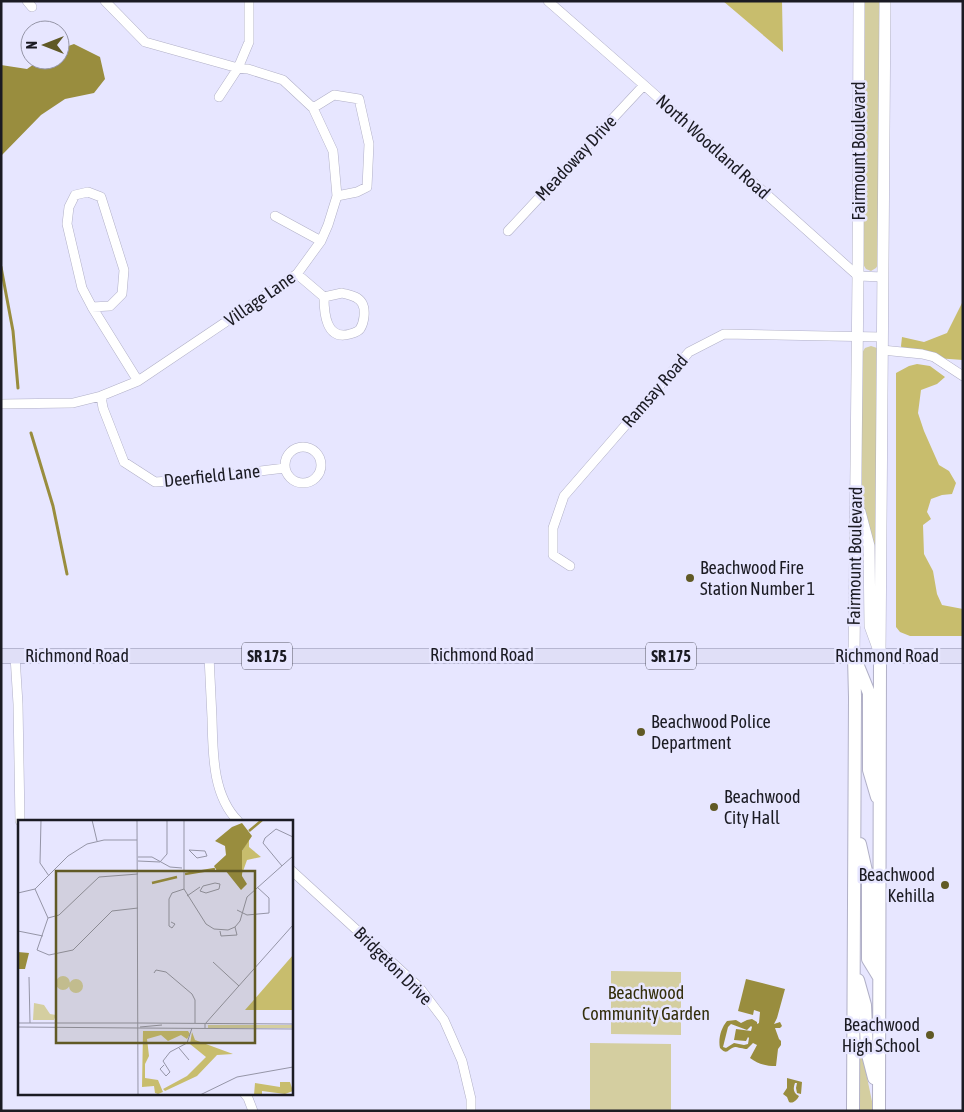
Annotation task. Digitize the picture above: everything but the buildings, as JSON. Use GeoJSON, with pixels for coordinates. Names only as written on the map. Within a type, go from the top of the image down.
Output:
{"type":"FeatureCollection","features":[{"type":"Feature","properties":{"kind":"main road","name":"Richmond Road"},"geometry":{"type":"LineString","coordinates":[[8,656],[963,656]]}},
{"type":"Feature","properties":{"kind":"main road","name":"Fairmount Boulevard"},"geometry":{"type":"LineString","coordinates":[[853,1111],[854,656]]}},
{"type":"Feature","properties":{"kind":"main road"},"geometry":{"type":"LineString","coordinates":[[854,656],[869,693],[869,770],[881,811]]}},
{"type":"Feature","properties":{"kind":"main road","name":"Fairmount Boulevard"},"geometry":{"type":"LineString","coordinates":[[879,1111],[880,656]]}},
{"type":"Feature","properties":{"kind":"main road"},"geometry":{"type":"LineString","coordinates":[[855,822],[868,880],[868,959],[880,979]]}},
{"type":"Feature","properties":{"kind":"main road"},"geometry":{"type":"LineString","coordinates":[[854,960],[865,1005],[867,1051],[879,1095]]}},
{"type":"Feature","properties":{"kind":"street","name":"Village Lane"},"geometry":{"type":"LineString","coordinates":[[1,404],[73,403],[101,396],[138,381],[297,274],[321,241],[337,196],[333,151],[313,108],[283,80],[145,42],[104,1]]}},
{"type":"Feature","properties":{"kind":"street"},"geometry":{"type":"LineString","coordinates":[[219,97],[238,68],[249,42],[249,1]]}},
{"type":"Feature","properties":{"kind":"street","name":"North Woodland Road"},"geometry":{"type":"LineString","coordinates":[[548,1],[858,276]]}},
{"type":"Feature","properties":{"kind":"street","name":"Fairmount Boulevard"},"geometry":{"type":"LineString","coordinates":[[854,656],[859,1]]}},
{"type":"Feature","properties":{"kind":"street","name":"Fairmount Boulevard"},"geometry":{"type":"LineString","coordinates":[[880,656],[885,1]]}},
{"type":"Feature","properties":{"kind":"street","name":"Meadoway Drive"},"geometry":{"type":"LineString","coordinates":[[508,231],[644,85]]}},
{"type":"Feature","properties":{"kind":"street"},"geometry":{"type":"LineString","coordinates":[[313,108],[334,95],[359,99],[369,144],[367,187],[357,192],[337,196]]}},
{"type":"Feature","properties":{"kind":"street"},"geometry":{"type":"LineString","coordinates":[[92,307],[110,306],[122,294],[124,270],[101,198],[88,192],[75,195],[69,207],[66,224],[82,288],[92,307],[138,381]]}},
{"type":"Feature","properties":{"kind":"street"},"geometry":{"type":"LineString","coordinates":[[275,216],[321,241]]}},
{"type":"Feature","properties":{"kind":"street"},"geometry":{"type":"LineString","coordinates":[[297,274],[324,297],[324,314],[329,327],[336,333],[345,335],[358,331],[364,314],[362,303],[355,296],[342,293],[324,297]]}},
{"type":"Feature","properties":{"kind":"street"},"geometry":{"type":"LineString","coordinates":[[858,276],[883,277]]}},
{"type":"Feature","properties":{"kind":"street","name":"Ramsay Road"},"geometry":{"type":"LineString","coordinates":[[570,566],[553,555],[553,528],[564,496],[689,352],[724,334],[882,336]]}},
{"type":"Feature","properties":{"kind":"street"},"geometry":{"type":"LineString","coordinates":[[882,350],[934,356],[963,376]]}},
{"type":"Feature","properties":{"kind":"street","name":"Deerfield Lane"},"geometry":{"type":"LineString","coordinates":[[101,396],[103,408],[124,462],[155,482],[285,468]]}},
{"type":"Feature","properties":{"kind":"street","name":"Deerfield Lane"},"geometry":{"type":"LineString","coordinates":[[298,448],[310,449],[315,452],[320,461],[320,469],[317,475],[302,483],[295,481],[289,476],[285,468],[288,456],[298,448]]}},
{"type":"Feature","properties":{"kind":"street"},"geometry":{"type":"LineString","coordinates":[[856,498],[869,546],[870,626],[880,656]]}},
{"type":"Feature","properties":{"kind":"street"},"geometry":{"type":"LineString","coordinates":[[8,656],[18,704],[20,820]]}},
{"type":"Feature","properties":{"kind":"street"},"geometry":{"type":"LineString","coordinates":[[209,656],[213,757],[218,785],[225,802],[237,820]]}},
{"type":"Feature","properties":{"kind":"street","name":"Bridgeton Drive"},"geometry":{"type":"LineString","coordinates":[[292,871],[419,987],[444,1020],[462,1060],[470,1099],[470,1111]]}},
{"type":"Feature","properties":{"kind":"street"},"geometry":{"type":"LineString","coordinates":[[245,1094],[253,1111]]}},
{"type":"Feature","properties":{"kind":"green space"},"geometry":{"type":"Polygon","coordinates":[[[863,1],[879,1],[879,263],[871,271],[866,269],[863,264],[863,1]]]}},
{"type":"Feature","properties":{"kind":"green space"},"geometry":{"type":"Polygon","coordinates":[[[871,346],[877,348],[878,353],[878,625],[873,545],[862,497],[862,353],[865,348],[871,346]]]}},
{"type":"Feature","properties":{"kind":"green space","name":"Beachwood Community Garden"},"geometry":{"type":"Polygon","coordinates":[[[611,971],[681,972],[681,1035],[611,1034],[611,971]]]}},
{"type":"Feature","properties":{"kind":"green space"},"geometry":{"type":"Polygon","coordinates":[[[859,1008],[863,1058],[874,1111],[858,1111],[859,1008]]]}},
{"type":"Feature","properties":{"kind":"green space"},"geometry":{"type":"Polygon","coordinates":[[[590,1043],[671,1044],[671,1111],[590,1111],[590,1043]]]}},
{"type":"Feature","properties":{"kind":"shaded area"},"geometry":{"type":"Polygon","coordinates":[[[723,1],[782,1],[783,52],[723,1]]]}},
{"type":"Feature","properties":{"kind":"shaded area"},"geometry":{"type":"Polygon","coordinates":[[[74,44],[100,57],[105,79],[94,93],[65,99],[41,115],[1,156],[1,65],[20,68],[20,70],[70,70],[70,45],[74,44]]]}},
{"type":"Feature","properties":{"kind":"shaded area"},"geometry":{"type":"Polygon","coordinates":[[[963,301],[963,360],[936,358],[902,349],[902,337],[924,342],[947,333],[963,301]]]}},
{"type":"Feature","properties":{"kind":"shaded area"},"geometry":{"type":"Polygon","coordinates":[[[917,364],[930,366],[945,377],[937,384],[921,390],[918,413],[939,465],[949,471],[956,483],[952,494],[931,499],[927,512],[931,519],[923,525],[924,554],[933,571],[937,594],[942,605],[963,609],[963,636],[910,636],[900,632],[896,627],[896,373],[917,364]]]}},
{"type":"Feature","properties":{"kind":"shaded area"},"geometry":{"type":"Polygon","coordinates":[[[746,979],[785,989],[774,1024],[780,1022],[782,1026],[775,1028],[781,1041],[776,1066],[762,1064],[750,1058],[757,1045],[753,1043],[747,1049],[735,1047],[726,1052],[720,1048],[720,1034],[727,1021],[736,1020],[741,1023],[752,1019],[757,1024],[759,1023],[760,1012],[754,1010],[753,1015],[738,1011],[746,979]],[[731,1024],[728,1027],[723,1047],[726,1048],[734,1043],[748,1044],[748,1037],[746,1041],[734,1040],[736,1029],[751,1031],[752,1027],[747,1030],[731,1024]]]}},
{"type":"Feature","properties":{"kind":"shaded area"},"geometry":{"type":"Polygon","coordinates":[[[787,1078],[802,1082],[801,1094],[797,1093],[797,1083],[795,1083],[794,1091],[799,1096],[792,1102],[789,1102],[783,1094],[787,1088],[787,1078]]]}},
{"type":"Feature","properties":{"kind":"waterway"},"geometry":{"type":"LineString","coordinates":[[1,267],[13,331],[18,388]]}},
{"type":"Feature","properties":{"kind":"waterway"},"geometry":{"type":"LineString","coordinates":[[31,433],[53,506],[67,574]]}},
{"type":"Feature","properties":{"kind":"place","name":"Beachwood Fire Station Number 1"},"geometry":{"type":"Point","coordinates":[690,578]}},
{"type":"Feature","properties":{"kind":"place","name":"Beachwood Police Department"},"geometry":{"type":"Point","coordinates":[641,732]}},
{"type":"Feature","properties":{"kind":"place","name":"Beachwood City Hall"},"geometry":{"type":"Point","coordinates":[714,807]}},
{"type":"Feature","properties":{"kind":"place","name":"Beachwood Kehilla"},"geometry":{"type":"Point","coordinates":[945,885]}},
{"type":"Feature","properties":{"kind":"place","name":"Beachwood High School"},"geometry":{"type":"Point","coordinates":[930,1035]}}]}
